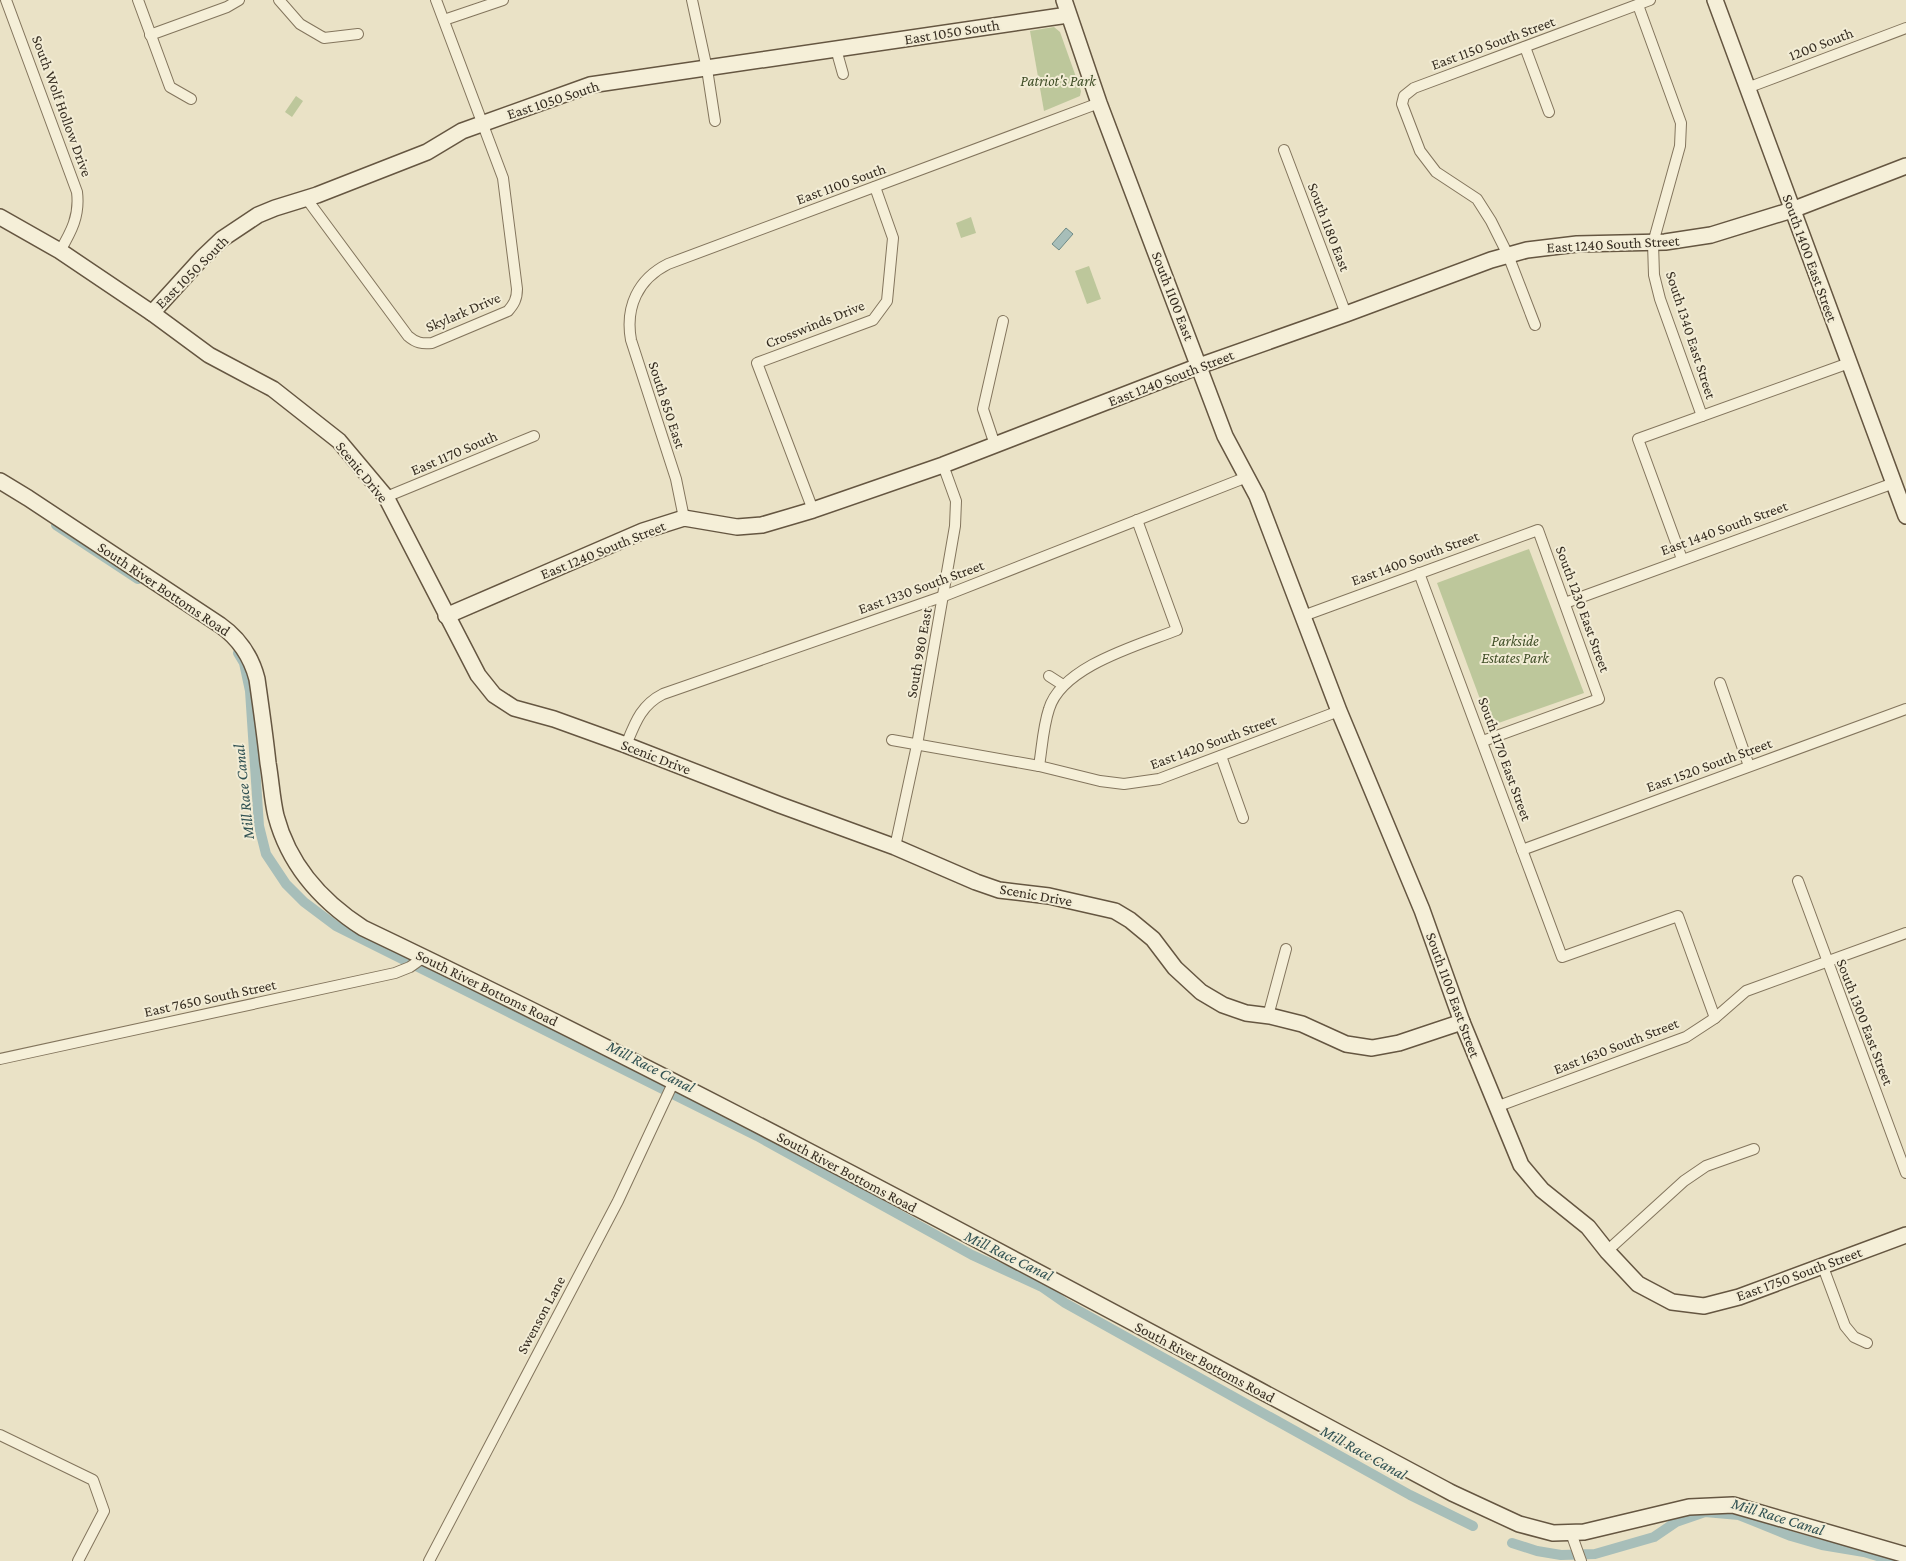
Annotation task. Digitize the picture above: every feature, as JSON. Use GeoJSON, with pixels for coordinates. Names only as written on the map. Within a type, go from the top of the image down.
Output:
{"type":"FeatureCollection","features":[{"type":"Feature","properties":{"kind":"street","name":"South Wolf Hollow Drive"},"geometry":{"type":"LineString","coordinates":[[6,0],[77,192],[78,208],[75,224],[60,251]]}},
{"type":"Feature","properties":{"kind":"street"},"geometry":{"type":"LineString","coordinates":[[138,0],[170,87],[190,99]]}},
{"type":"Feature","properties":{"kind":"street"},"geometry":{"type":"LineString","coordinates":[[150,35],[227,7],[240,0]]}},
{"type":"Feature","properties":{"kind":"street"},"geometry":{"type":"LineString","coordinates":[[279,0],[300,24],[324,38],[358,34]]}},
{"type":"Feature","properties":{"kind":"street","name":"Skylark Drive"},"geometry":{"type":"LineString","coordinates":[[306,198],[408,336],[414,341],[422,344],[432,343],[500,315],[514,305],[517,298],[517,289],[506,186],[436,0]]}},
{"type":"Feature","properties":{"kind":"street"},"geometry":{"type":"LineString","coordinates":[[444,20],[503,0]]}},
{"type":"Feature","properties":{"kind":"street"},"geometry":{"type":"LineString","coordinates":[[692,0],[707,69],[715,121]]}},
{"type":"Feature","properties":{"kind":"street","name":"East 1150 South Street"},"geometry":{"type":"LineString","coordinates":[[1508,255],[1501,238],[1477,199],[1436,172],[1420,152],[1402,104],[1404,96],[1414,88],[1650,0]]}},
{"type":"Feature","properties":{"kind":"street","name":"South 1400 East Street"},"geometry":{"type":"LineString","coordinates":[[1715,0],[1906,516]]}},
{"type":"Feature","properties":{"kind":"street","name":"South 1340 East Street"},"geometry":{"type":"LineString","coordinates":[[1638,5],[1681,123],[1680,146],[1654,243],[1654,275],[1660,299],[1702,416]]}},
{"type":"Feature","properties":{"kind":"street","name":"East 1050 South"},"geometry":{"type":"LineString","coordinates":[[152,313],[202,258],[237,228],[275,208],[427,152],[462,131],[590,85],[836,49],[1066,7]]}},
{"type":"Feature","properties":{"kind":"street","name":"South 1100 East"},"geometry":{"type":"LineString","coordinates":[[1066,7],[1099,103],[1225,436],[1257,496],[1303,616]]}},
{"type":"Feature","properties":{"kind":"street","name":"1200 South"},"geometry":{"type":"LineString","coordinates":[[1747,88],[1906,28]]}},
{"type":"Feature","properties":{"kind":"street"},"geometry":{"type":"LineString","coordinates":[[1525,47],[1549,112]]}},
{"type":"Feature","properties":{"kind":"street"},"geometry":{"type":"LineString","coordinates":[[836,49],[843,74]]}},
{"type":"Feature","properties":{"kind":"street","name":"East 1100 South"},"geometry":{"type":"LineString","coordinates":[[633,301],[646,279],[668,264],[1099,103]]}},
{"type":"Feature","properties":{"kind":"street","name":"South 1180 East"},"geometry":{"type":"LineString","coordinates":[[1284,150],[1346,314]]}},
{"type":"Feature","properties":{"kind":"street","name":"East 1240 South Street"},"geometry":{"type":"LineString","coordinates":[[446,616],[643,531],[684,518],[738,526],[762,525],[813,510],[943,465],[1199,366],[1490,260],[1527,250],[1577,244],[1654,243],[1689,240],[1712,235],[1792,210],[1906,166]]}},
{"type":"Feature","properties":{"kind":"street","name":"Crosswinds Drive"},"geometry":{"type":"LineString","coordinates":[[813,510],[757,363],[873,320],[886,301],[893,238],[875,187]]}},
{"type":"Feature","properties":{"kind":"street","name":"Scenic Drive"},"geometry":{"type":"LineString","coordinates":[[0,216],[60,251],[152,313],[209,355],[273,389],[338,441],[386,497],[478,675],[494,695],[514,708],[554,719],[626,744],[780,805],[895,847],[999,890],[1049,896],[1115,911],[1130,920],[1152,939],[1175,968],[1201,992],[1223,1005],[1246,1013],[1302,1024],[1346,1044],[1372,1048],[1399,1043],[1462,1022]]}},
{"type":"Feature","properties":{"kind":"street"},"geometry":{"type":"LineString","coordinates":[[1508,255],[1535,325]]}},
{"type":"Feature","properties":{"kind":"street","name":"South 850 East"},"geometry":{"type":"LineString","coordinates":[[633,301],[629,320],[631,340],[676,479],[684,518]]}},
{"type":"Feature","properties":{"kind":"street"},"geometry":{"type":"LineString","coordinates":[[995,444],[983,409],[1003,321]]}},
{"type":"Feature","properties":{"kind":"street"},"geometry":{"type":"LineString","coordinates":[[1682,559],[1638,439],[1849,363]]}},
{"type":"Feature","properties":{"kind":"street","name":"East 1170 South"},"geometry":{"type":"LineString","coordinates":[[386,497],[534,436]]}},
{"type":"Feature","properties":{"kind":"street","name":"South 980 East"},"geometry":{"type":"LineString","coordinates":[[895,847],[917,745],[955,526],[956,501],[943,465]]}},
{"type":"Feature","properties":{"kind":"street","name":"East 1330 South Street"},"geometry":{"type":"LineString","coordinates":[[626,744],[639,714],[654,699],[663,694],[944,596],[1247,477]]}},
{"type":"Feature","properties":{"kind":"street","name":"South River Bottoms Road"},"geometry":{"type":"LineString","coordinates":[[0,481],[212,619],[237,639],[250,658],[256,674],[275,814],[283,838],[294,861],[326,901],[346,917],[417,962],[672,1084],[1015,1260],[1488,1511],[1536,1530],[1553,1533],[1571,1533],[1603,1528],[1689,1507],[1733,1505],[1906,1555]]}},
{"type":"Feature","properties":{"kind":"street","name":"East 1440 South Street"},"geometry":{"type":"LineString","coordinates":[[1564,603],[1894,483]]}},
{"type":"Feature","properties":{"kind":"street"},"geometry":{"type":"LineString","coordinates":[[1038,766],[1049,708],[1063,685],[1086,667],[1177,630],[1137,520]]}},
{"type":"Feature","properties":{"kind":"street","name":"East 1400 South Street"},"geometry":{"type":"LineString","coordinates":[[1303,616],[1538,530]]}},
{"type":"Feature","properties":{"kind":"street","name":"South 1230 East Street"},"geometry":{"type":"LineString","coordinates":[[1483,741],[1600,699],[1538,530]]}},
{"type":"Feature","properties":{"kind":"street","name":"South 1170 East Street"},"geometry":{"type":"LineString","coordinates":[[1419,573],[1562,957],[1678,916],[1715,1018]]}},
{"type":"Feature","properties":{"kind":"street","name":"South 1100 East Street"},"geometry":{"type":"LineString","coordinates":[[1303,616],[1339,711],[1422,910],[1462,1022],[1521,1164],[1542,1190],[1588,1227],[1607,1251],[1638,1284],[1672,1302],[1690,1304]]}},
{"type":"Feature","properties":{"kind":"street"},"geometry":{"type":"LineString","coordinates":[[1049,676],[1063,685]]}},
{"type":"Feature","properties":{"kind":"street"},"geometry":{"type":"LineString","coordinates":[[1720,684],[1749,766]]}},
{"type":"Feature","properties":{"kind":"street","name":"East 1520 South Street"},"geometry":{"type":"LineString","coordinates":[[1522,850],[1906,709]]}},
{"type":"Feature","properties":{"kind":"street","name":"East 1420 South Street"},"geometry":{"type":"LineString","coordinates":[[892,740],[1038,766],[1100,781],[1124,784],[1159,779],[1339,711]]}},
{"type":"Feature","properties":{"kind":"street"},"geometry":{"type":"LineString","coordinates":[[1221,756],[1242,818]]}},
{"type":"Feature","properties":{"kind":"street","name":"South 1300 East Street"},"geometry":{"type":"LineString","coordinates":[[1798,881],[1826,962],[1906,1173]]}},
{"type":"Feature","properties":{"kind":"street","name":"East 1630 South Street"},"geometry":{"type":"LineString","coordinates":[[1496,1107],[1686,1037],[1715,1018],[1746,992],[1906,932]]}},
{"type":"Feature","properties":{"kind":"street"},"geometry":{"type":"LineString","coordinates":[[1268,1016],[1286,949]]}},
{"type":"Feature","properties":{"kind":"street","name":"East 7650 South Street"},"geometry":{"type":"LineString","coordinates":[[0,1059],[395,973],[417,962]]}},
{"type":"Feature","properties":{"kind":"street","name":"Swenson Lane"},"geometry":{"type":"LineString","coordinates":[[430,1561],[613,1210],[672,1084]]}},
{"type":"Feature","properties":{"kind":"street"},"geometry":{"type":"LineString","coordinates":[[1607,1251],[1684,1180],[1706,1166],[1754,1149]]}},
{"type":"Feature","properties":{"kind":"street","name":"East 1750 South Street"},"geometry":{"type":"LineString","coordinates":[[1690,1304],[1704,1306],[1739,1297],[1906,1235]]}},
{"type":"Feature","properties":{"kind":"street"},"geometry":{"type":"LineString","coordinates":[[1823,1267],[1846,1326],[1854,1336],[1867,1343]]}},
{"type":"Feature","properties":{"kind":"street"},"geometry":{"type":"LineString","coordinates":[[0,1436],[93,1480],[104,1511],[78,1561]]}},
{"type":"Feature","properties":{"kind":"street"},"geometry":{"type":"LineString","coordinates":[[1571,1533],[1579,1557]]}},
{"type":"Feature","properties":{"kind":"green space","name":"Patriot's Park"},"geometry":{"type":"Polygon","coordinates":[[[1054,27],[1060,32],[1081,91],[1080,96],[1044,111],[1030,31],[1054,27]]]}},
{"type":"Feature","properties":{"kind":"green space"},"geometry":{"type":"Polygon","coordinates":[[[296,96],[303,101],[292,117],[285,112],[296,96]]]}},
{"type":"Feature","properties":{"kind":"green space"},"geometry":{"type":"Polygon","coordinates":[[[971,217],[976,233],[961,238],[956,223],[971,217]]]}},
{"type":"Feature","properties":{"kind":"green space"},"geometry":{"type":"Polygon","coordinates":[[[1089,266],[1101,299],[1087,304],[1075,271],[1089,266]]]}},
{"type":"Feature","properties":{"kind":"green space","name":"Parkside Estates Park"},"geometry":{"type":"Polygon","coordinates":[[[1529,549],[1584,693],[1490,726],[1437,583],[1529,549]]]}},
{"type":"Feature","properties":{"kind":"water"},"geometry":{"type":"Polygon","coordinates":[[[1066,228],[1073,234],[1059,250],[1052,244],[1066,228]]]}},
{"type":"Feature","properties":{"kind":"waterway","name":"Mill Race Canal"},"geometry":{"type":"LineString","coordinates":[[56,525],[138,579]]}},
{"type":"Feature","properties":{"kind":"waterway","name":"Mill Race Canal"},"geometry":{"type":"LineString","coordinates":[[238,653],[244,663],[250,691],[259,826],[266,854],[286,884],[304,902],[336,926],[757,1136],[972,1255],[1042,1287],[1065,1303],[1410,1495],[1473,1526]]}},
{"type":"Feature","properties":{"kind":"waterway","name":"Mill Race Canal"},"geometry":{"type":"LineString","coordinates":[[1512,1543],[1537,1551],[1561,1555],[1595,1554],[1654,1537],[1676,1522],[1705,1512],[1739,1515],[1791,1536],[1822,1545],[1864,1552],[1894,1561]]}}]}
